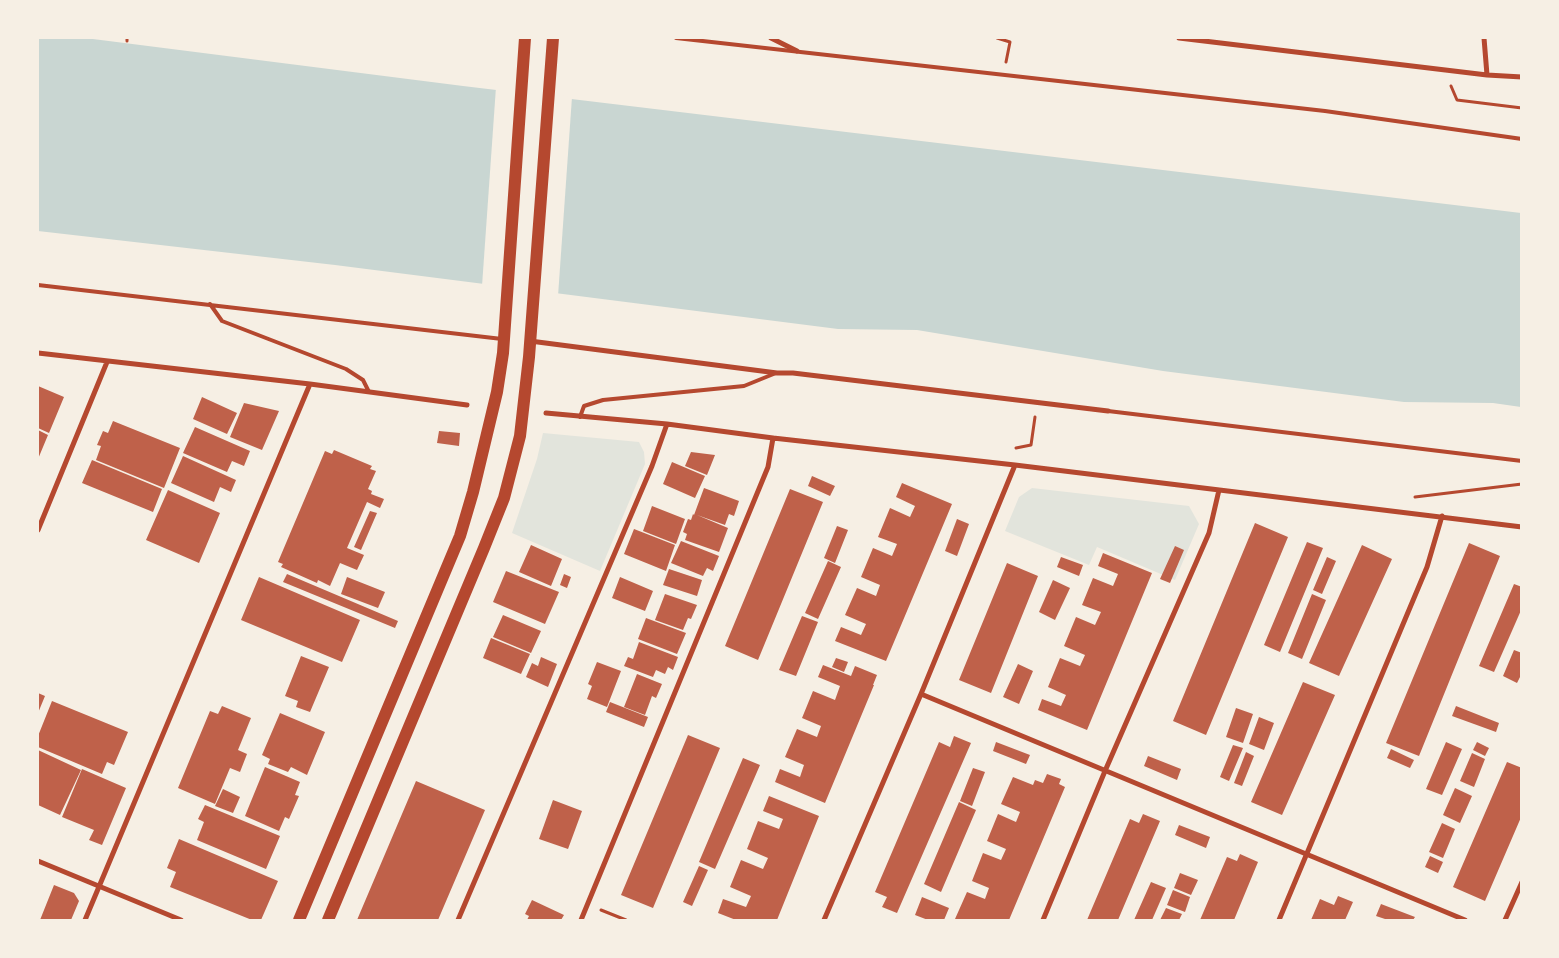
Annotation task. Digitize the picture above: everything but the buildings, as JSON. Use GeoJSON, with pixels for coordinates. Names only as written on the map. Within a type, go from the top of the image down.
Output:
{"type":"FeatureCollection","features":[{"type":"Feature","properties":{"kind":"main road"},"geometry":{"type":"LineString","coordinates":[[299,920],[460,536],[473,492],[497,392],[504,334],[525,38]]}},
{"type":"Feature","properties":{"kind":"main road"},"geometry":{"type":"LineString","coordinates":[[328,920],[504,498],[520,436],[530,337],[553,38]]}},
{"type":"Feature","properties":{"kind":"street"},"geometry":{"type":"LineString","coordinates":[[771,38],[796,50]]}},
{"type":"Feature","properties":{"kind":"street"},"geometry":{"type":"LineString","coordinates":[[1178,38],[1487,75],[1522,77]]}},
{"type":"Feature","properties":{"kind":"street"},"geometry":{"type":"LineString","coordinates":[[1484,38],[1487,75]]}},
{"type":"Feature","properties":{"kind":"street"},"geometry":{"type":"LineString","coordinates":[[530,337],[777,373],[792,373],[1108,411]]}},
{"type":"Feature","properties":{"kind":"street"},"geometry":{"type":"LineString","coordinates":[[38,353],[310,384],[467,405]]}},
{"type":"Feature","properties":{"kind":"street"},"geometry":{"type":"LineString","coordinates":[[38,530],[108,362]]}},
{"type":"Feature","properties":{"kind":"street"},"geometry":{"type":"LineString","coordinates":[[85,920],[310,384]]}},
{"type":"Feature","properties":{"kind":"street"},"geometry":{"type":"LineString","coordinates":[[546,413],[667,424],[1522,527]]}},
{"type":"Feature","properties":{"kind":"street"},"geometry":{"type":"LineString","coordinates":[[458,920],[652,466],[667,424]]}},
{"type":"Feature","properties":{"kind":"street"},"geometry":{"type":"LineString","coordinates":[[581,920],[768,467],[773,438]]}},
{"type":"Feature","properties":{"kind":"street"},"geometry":{"type":"LineString","coordinates":[[824,920],[921,694],[1015,465]]}},
{"type":"Feature","properties":{"kind":"street"},"geometry":{"type":"LineString","coordinates":[[1043,920],[1105,771],[1209,533],[1219,490]]}},
{"type":"Feature","properties":{"kind":"street"},"geometry":{"type":"LineString","coordinates":[[1279,920],[1427,567],[1442,516]]}},
{"type":"Feature","properties":{"kind":"street"},"geometry":{"type":"LineString","coordinates":[[921,694],[1465,920]]}},
{"type":"Feature","properties":{"kind":"street"},"geometry":{"type":"LineString","coordinates":[[38,861],[180,920]]}},
{"type":"Feature","properties":{"kind":"street"},"geometry":{"type":"LineString","coordinates":[[1506,920],[1522,882]]}},
{"type":"Feature","properties":{"kind":"lane"},"geometry":{"type":"LineString","coordinates":[[676,38],[1325,111],[1522,139]]}},
{"type":"Feature","properties":{"kind":"lane"},"geometry":{"type":"LineString","coordinates":[[38,285],[504,334]]}},
{"type":"Feature","properties":{"kind":"lane"},"geometry":{"type":"LineString","coordinates":[[210,304],[222,321],[346,369],[363,380],[369,392]]}},
{"type":"Feature","properties":{"kind":"lane"},"geometry":{"type":"LineString","coordinates":[[580,417],[584,406],[604,400],[744,386],[777,373]]}},
{"type":"Feature","properties":{"kind":"lane"},"geometry":{"type":"LineString","coordinates":[[1108,411],[1522,461]]}},
{"type":"Feature","properties":{"kind":"path"},"geometry":{"type":"LineString","coordinates":[[997,38],[1010,42],[1004,75]]}},
{"type":"Feature","properties":{"kind":"path"},"geometry":{"type":"LineString","coordinates":[[1443,69],[1457,100],[1522,108]]}},
{"type":"Feature","properties":{"kind":"path"},"geometry":{"type":"LineString","coordinates":[[996,463],[1011,449],[1031,445],[1038,403]]}},
{"type":"Feature","properties":{"kind":"path"},"geometry":{"type":"LineString","coordinates":[[1426,496],[1522,484]]}},
{"type":"Feature","properties":{"kind":"path"},"geometry":{"type":"LineString","coordinates":[[587,905],[626,920]]}},
{"type":"Feature","properties":{"kind":"shaded area"},"geometry":{"type":"Polygon","coordinates":[[[38,38],[85,38],[463,86],[1521,213],[1521,407],[1493,403],[1404,402],[1163,371],[917,330],[838,329],[335,265],[38,231],[38,38]]]}},
{"type":"Feature","properties":{"kind":"shaded area"},"geometry":{"type":"Polygon","coordinates":[[[543,433],[639,442],[644,452],[645,464],[600,571],[512,533],[537,459],[543,433]]]}},
{"type":"Feature","properties":{"kind":"shaded area"},"geometry":{"type":"Polygon","coordinates":[[[1032,488],[1189,506],[1199,524],[1175,580],[1097,547],[1089,565],[1005,531],[1019,497],[1032,488]]]}},
{"type":"Feature","properties":{"kind":"pier"},"geometry":{"type":"Polygon","coordinates":[[[496,87],[572,97],[558,296],[482,286],[496,87]]]}}]}
